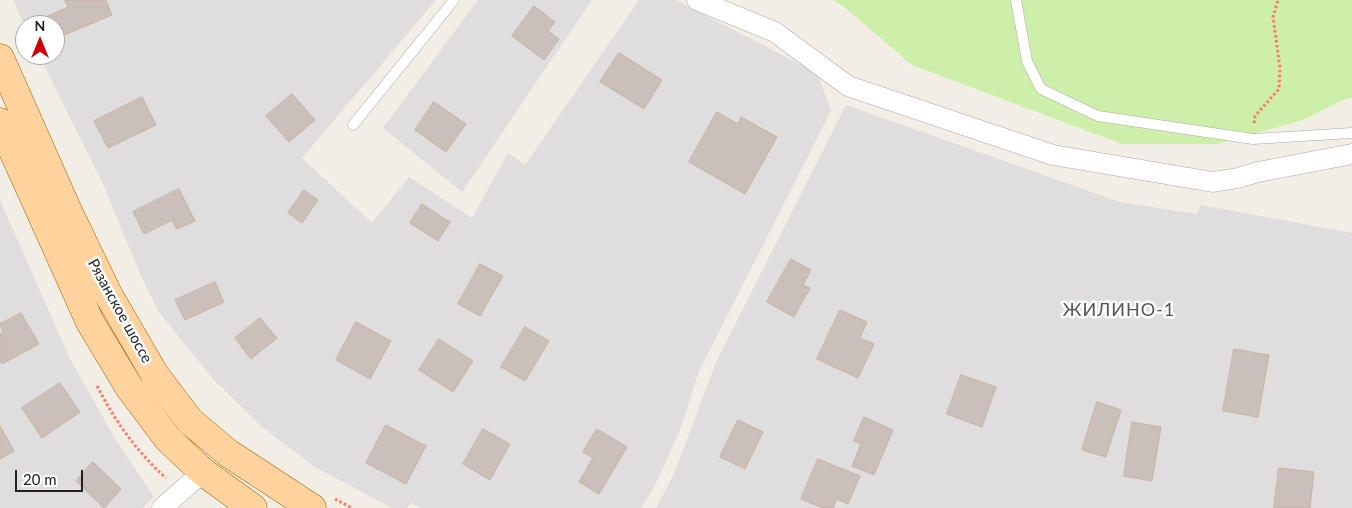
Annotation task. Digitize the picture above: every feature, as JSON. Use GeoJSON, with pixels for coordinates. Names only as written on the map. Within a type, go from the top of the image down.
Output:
{"type":"FeatureCollection","features":[{"type":"Feature","properties":{"kind":"main road","name":"Рязанское шоссе"},"geometry":{"type":"LineString","coordinates":[[0,58],[67,209],[104,285],[155,375],[190,421],[228,453],[319,501]]}},
{"type":"Feature","properties":{"kind":"main road","name":"Рязанское шоссе"},"geometry":{"type":"LineString","coordinates":[[0,122],[90,322],[129,387],[168,439],[202,472],[253,508]]}},
{"type":"Feature","properties":{"kind":"street"},"geometry":{"type":"LineString","coordinates":[[697,0],[776,32],[848,86],[1053,155],[1213,182],[1352,154]]}},
{"type":"Feature","properties":{"kind":"street"},"geometry":{"type":"LineString","coordinates":[[162,508],[202,472]]}},
{"type":"Feature","properties":{"kind":"lane"},"geometry":{"type":"LineString","coordinates":[[353,125],[454,0]]}},
{"type":"Feature","properties":{"kind":"lane"},"geometry":{"type":"LineString","coordinates":[[1016,0],[1027,61],[1041,89],[1098,116],[1253,139],[1352,133]]}},
{"type":"Feature","properties":{"kind":"path"},"geometry":{"type":"LineString","coordinates":[[1253,139],[1255,116],[1279,89],[1280,68],[1273,17],[1278,0]]}},
{"type":"Feature","properties":{"kind":"path"},"geometry":{"type":"LineString","coordinates":[[319,501],[352,508]]}},
{"type":"Feature","properties":{"kind":"shaded area"},"geometry":{"type":"Polygon","coordinates":[[[13,0],[436,0],[302,158],[372,223],[409,177],[472,218],[508,153],[525,165],[639,0],[676,0],[817,73],[831,111],[699,371],[680,430],[654,487],[641,508],[421,508],[411,503],[406,508],[392,508],[315,467],[261,426],[213,379],[159,312],[141,276],[103,184],[44,65],[65,65],[65,15],[20,15],[13,0]]]}},
{"type":"Feature","properties":{"kind":"shaded area"},"geometry":{"type":"Polygon","coordinates":[[[478,0],[592,0],[462,192],[383,128],[478,0]]]}},
{"type":"Feature","properties":{"kind":"shaded area"},"geometry":{"type":"Polygon","coordinates":[[[846,105],[1120,202],[1197,214],[1201,205],[1352,233],[1352,508],[656,508],[674,474],[717,360],[846,105]]]}},
{"type":"Feature","properties":{"kind":"shaded area"},"geometry":{"type":"Polygon","coordinates":[[[0,200],[70,359],[117,442],[154,497],[142,508],[0,508],[0,200]]]}},
{"type":"Feature","properties":{"kind":"green space"},"geometry":{"type":"Polygon","coordinates":[[[833,0],[1352,0],[1352,98],[1345,99],[1303,120],[1218,144],[1122,144],[912,65],[843,6],[833,0]]]}},
{"type":"Feature","properties":{"kind":"building"},"geometry":{"type":"Polygon","coordinates":[[[65,0],[106,0],[112,15],[65,35],[65,15],[50,15],[68,7],[65,0]]]}},
{"type":"Feature","properties":{"kind":"building"},"geometry":{"type":"Polygon","coordinates":[[[534,6],[555,22],[548,31],[559,39],[544,60],[512,36],[534,6]]]}},
{"type":"Feature","properties":{"kind":"building"},"geometry":{"type":"Polygon","coordinates":[[[619,53],[662,80],[644,109],[600,82],[619,53]]]}},
{"type":"Feature","properties":{"kind":"building"},"geometry":{"type":"Polygon","coordinates":[[[292,94],[315,120],[289,142],[266,116],[292,94]]]}},
{"type":"Feature","properties":{"kind":"building"},"geometry":{"type":"Polygon","coordinates":[[[142,97],[156,125],[108,148],[94,121],[142,97]]]}},
{"type":"Feature","properties":{"kind":"building"},"geometry":{"type":"Polygon","coordinates":[[[434,102],[466,124],[446,152],[415,130],[434,102]]]}},
{"type":"Feature","properties":{"kind":"building"},"geometry":{"type":"Polygon","coordinates":[[[717,112],[738,124],[741,117],[777,137],[745,194],[689,162],[717,112]]]}},
{"type":"Feature","properties":{"kind":"building"},"geometry":{"type":"Polygon","coordinates":[[[179,189],[195,221],[177,229],[172,220],[144,234],[133,212],[179,189]]]}},
{"type":"Feature","properties":{"kind":"building"},"geometry":{"type":"Polygon","coordinates":[[[304,190],[318,200],[302,223],[288,213],[304,190]]]}},
{"type":"Feature","properties":{"kind":"building"},"geometry":{"type":"Polygon","coordinates":[[[422,204],[450,222],[438,241],[410,223],[422,204]]]}},
{"type":"Feature","properties":{"kind":"building"},"geometry":{"type":"Polygon","coordinates":[[[791,259],[811,270],[803,285],[810,288],[794,317],[767,302],[791,259]]]}},
{"type":"Feature","properties":{"kind":"building"},"geometry":{"type":"Polygon","coordinates":[[[480,264],[503,276],[480,316],[458,304],[480,264]]]}},
{"type":"Feature","properties":{"kind":"building"},"geometry":{"type":"Polygon","coordinates":[[[215,282],[224,302],[185,320],[175,300],[215,282]]]}},
{"type":"Feature","properties":{"kind":"building"},"geometry":{"type":"Polygon","coordinates":[[[840,310],[867,322],[860,338],[874,344],[858,378],[817,359],[840,310]]]}},
{"type":"Feature","properties":{"kind":"building"},"geometry":{"type":"Polygon","coordinates":[[[21,313],[39,344],[2,364],[0,360],[0,334],[3,332],[0,324],[21,313]]]}},
{"type":"Feature","properties":{"kind":"building"},"geometry":{"type":"Polygon","coordinates":[[[260,318],[277,338],[251,359],[235,338],[260,318]]]}},
{"type":"Feature","properties":{"kind":"building"},"geometry":{"type":"Polygon","coordinates":[[[356,322],[391,341],[370,379],[336,360],[356,322]]]}},
{"type":"Feature","properties":{"kind":"building"},"geometry":{"type":"Polygon","coordinates":[[[525,327],[549,341],[525,381],[501,367],[525,327]]]}},
{"type":"Feature","properties":{"kind":"building"},"geometry":{"type":"Polygon","coordinates":[[[439,339],[473,361],[453,392],[419,370],[439,339]]]}},
{"type":"Feature","properties":{"kind":"building"},"geometry":{"type":"Polygon","coordinates":[[[1234,349],[1269,355],[1258,417],[1223,411],[1234,349]]]}},
{"type":"Feature","properties":{"kind":"building"},"geometry":{"type":"Polygon","coordinates":[[[961,375],[996,387],[982,427],[947,414],[961,375]]]}},
{"type":"Feature","properties":{"kind":"building"},"geometry":{"type":"Polygon","coordinates":[[[60,383],[80,412],[42,438],[22,408],[60,383]]]}},
{"type":"Feature","properties":{"kind":"building"},"geometry":{"type":"Polygon","coordinates":[[[1097,402],[1121,410],[1106,457],[1082,450],[1097,402]]]}},
{"type":"Feature","properties":{"kind":"building"},"geometry":{"type":"Polygon","coordinates":[[[864,417],[893,430],[874,475],[852,466],[861,444],[854,441],[864,417]]]}},
{"type":"Feature","properties":{"kind":"building"},"geometry":{"type":"Polygon","coordinates":[[[738,420],[763,432],[745,469],[720,457],[738,420]]]}},
{"type":"Feature","properties":{"kind":"building"},"geometry":{"type":"Polygon","coordinates":[[[1132,422],[1161,427],[1152,481],[1124,476],[1132,422]]]}},
{"type":"Feature","properties":{"kind":"building"},"geometry":{"type":"Polygon","coordinates":[[[386,425],[426,446],[406,484],[366,463],[386,425]]]}},
{"type":"Feature","properties":{"kind":"building"},"geometry":{"type":"Polygon","coordinates":[[[0,426],[14,451],[0,459],[0,426]]]}},
{"type":"Feature","properties":{"kind":"building"},"geometry":{"type":"Polygon","coordinates":[[[483,429],[510,444],[490,480],[463,464],[483,429]]]}},
{"type":"Feature","properties":{"kind":"building"},"geometry":{"type":"Polygon","coordinates":[[[597,429],[627,447],[599,494],[579,482],[593,458],[583,452],[597,429]]]}},
{"type":"Feature","properties":{"kind":"building"},"geometry":{"type":"Polygon","coordinates":[[[818,459],[860,476],[848,504],[837,499],[833,508],[823,508],[801,499],[818,459]]]}},
{"type":"Feature","properties":{"kind":"building"},"geometry":{"type":"Polygon","coordinates":[[[93,462],[121,489],[104,508],[76,481],[93,462]]]}},
{"type":"Feature","properties":{"kind":"building"},"geometry":{"type":"Polygon","coordinates":[[[1279,468],[1314,472],[1310,508],[1274,508],[1279,468]]]}},
{"type":"Feature","properties":{"kind":"district","name":"ЖИЛИНО-1"},"geometry":{"type":"Point","coordinates":[1119,310]}}]}
